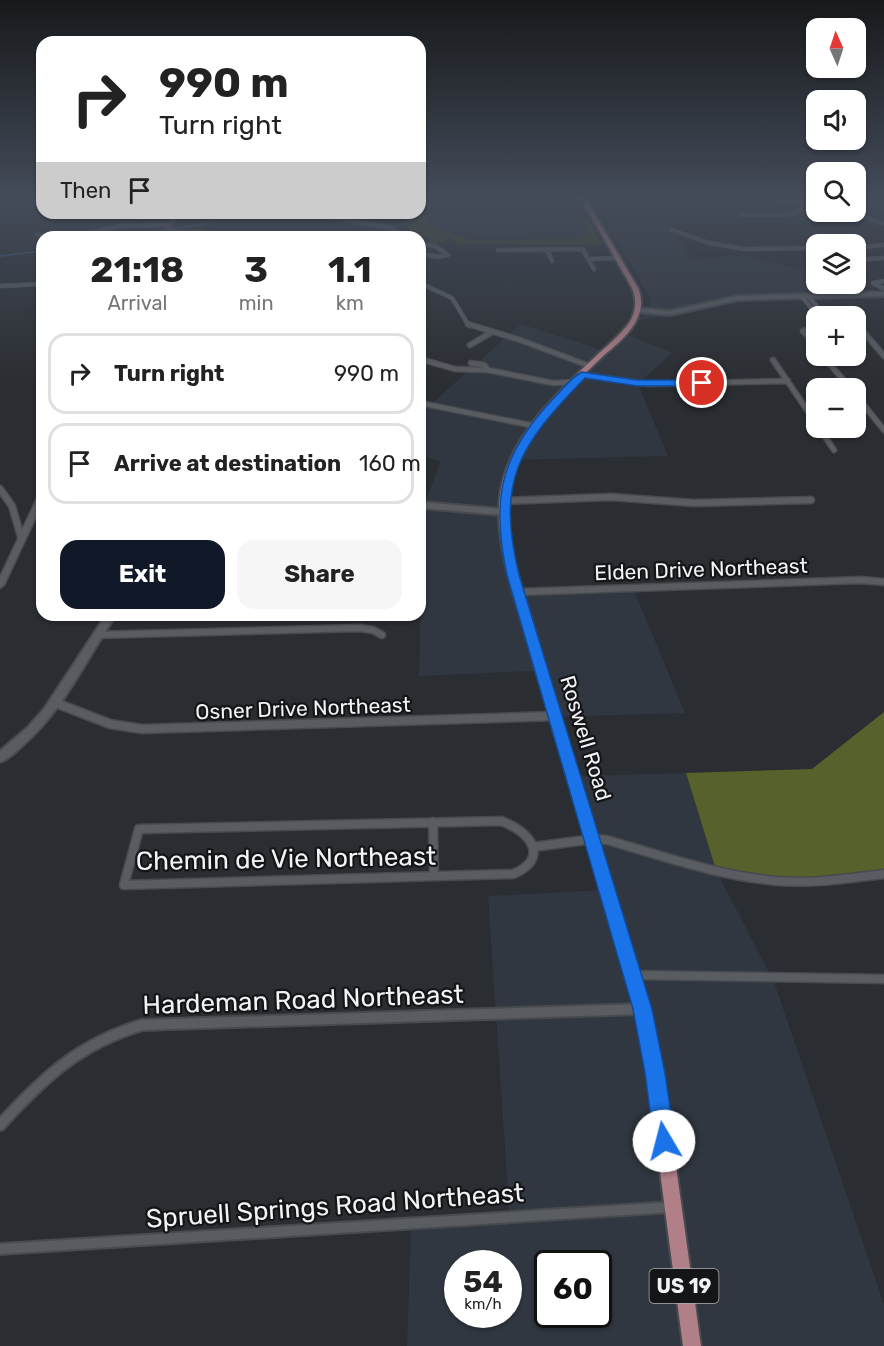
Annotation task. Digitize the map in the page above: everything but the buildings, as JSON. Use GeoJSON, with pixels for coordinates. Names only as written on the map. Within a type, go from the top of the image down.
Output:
{"type":"FeatureCollection","features":[{"type":"Feature","properties":{"kind":"main road"},"geometry":{"type":"LineString","coordinates":[[620,262],[638,293],[638,310],[670,313],[738,298],[884,294]]}},
{"type":"Feature","properties":{"kind":"main road","name":"Roswell Road"},"geometry":{"type":"LineString","coordinates":[[638,310],[629,327],[535,426],[514,462],[504,506],[506,545],[642,1009],[655,1073],[692,1346]]}},
{"type":"Feature","properties":{"kind":"main road"},"geometry":{"type":"LineString","coordinates":[[426,505],[504,506]]}},
{"type":"Feature","properties":{"kind":"main road"},"geometry":{"type":"LineString","coordinates":[[0,758],[30,733],[56,703],[106,621]]}},
{"type":"Feature","properties":{"kind":"street"},"geometry":{"type":"LineString","coordinates":[[590,262],[594,269]]}},
{"type":"Feature","properties":{"kind":"street"},"geometry":{"type":"LineString","coordinates":[[0,286],[36,284]]}},
{"type":"Feature","properties":{"kind":"street"},"geometry":{"type":"LineString","coordinates":[[426,286],[452,298],[458,304],[466,323],[590,366]]}},
{"type":"Feature","properties":{"kind":"street"},"geometry":{"type":"LineString","coordinates":[[805,297],[811,306]]}},
{"type":"Feature","properties":{"kind":"street"},"geometry":{"type":"LineString","coordinates":[[805,297],[814,306]]}},
{"type":"Feature","properties":{"kind":"street"},"geometry":{"type":"LineString","coordinates":[[470,345],[492,332]]}},
{"type":"Feature","properties":{"kind":"street"},"geometry":{"type":"LineString","coordinates":[[866,334],[884,356]]}},
{"type":"Feature","properties":{"kind":"street"},"geometry":{"type":"LineString","coordinates":[[773,360],[806,408]]}},
{"type":"Feature","properties":{"kind":"street"},"geometry":{"type":"LineString","coordinates":[[426,361],[455,369],[488,370],[569,388]]}},
{"type":"Feature","properties":{"kind":"street"},"geometry":{"type":"LineString","coordinates":[[471,370],[471,361],[484,365],[488,370]]}},
{"type":"Feature","properties":{"kind":"street"},"geometry":{"type":"LineString","coordinates":[[832,366],[842,378]]}},
{"type":"Feature","properties":{"kind":"street"},"geometry":{"type":"LineString","coordinates":[[582,375],[649,384],[788,381]]}},
{"type":"Feature","properties":{"kind":"street"},"geometry":{"type":"LineString","coordinates":[[554,383],[575,382]]}},
{"type":"Feature","properties":{"kind":"street"},"geometry":{"type":"LineString","coordinates":[[426,404],[535,426]]}},
{"type":"Feature","properties":{"kind":"street"},"geometry":{"type":"LineString","coordinates":[[866,408],[884,430]]}},
{"type":"Feature","properties":{"kind":"street"},"geometry":{"type":"LineString","coordinates":[[826,438],[834,450]]}},
{"type":"Feature","properties":{"kind":"street"},"geometry":{"type":"LineString","coordinates":[[1,490],[12,506],[22,540]]}},
{"type":"Feature","properties":{"kind":"street"},"geometry":{"type":"LineString","coordinates":[[504,506],[611,497],[694,503],[811,500]]}},
{"type":"Feature","properties":{"kind":"street"},"geometry":{"type":"LineString","coordinates":[[0,585],[36,509]]}},
{"type":"Feature","properties":{"kind":"street","name":"Elden Drive Northeast"},"geometry":{"type":"LineString","coordinates":[[518,592],[861,580],[884,582]]}},
{"type":"Feature","properties":{"kind":"street"},"geometry":{"type":"LineString","coordinates":[[96,635],[360,628],[373,630],[382,635]]}},
{"type":"Feature","properties":{"kind":"street","name":"Osner Drive Northeast"},"geometry":{"type":"LineString","coordinates":[[56,703],[110,724],[142,729],[555,716]]}},
{"type":"Feature","properties":{"kind":"street","name":"Chemin de Vie Northeast"},"geometry":{"type":"LineString","coordinates":[[501,821],[511,823],[526,834],[533,847],[534,858],[530,866],[513,874],[124,885],[139,829],[433,822],[501,821]]}},
{"type":"Feature","properties":{"kind":"street"},"geometry":{"type":"LineString","coordinates":[[433,822],[434,876]]}},
{"type":"Feature","properties":{"kind":"street"},"geometry":{"type":"LineString","coordinates":[[533,847],[593,838],[724,872],[769,880],[824,881],[884,874]]}},
{"type":"Feature","properties":{"kind":"street"},"geometry":{"type":"LineString","coordinates":[[633,975],[884,979]]}},
{"type":"Feature","properties":{"kind":"street","name":"Hardeman Road Northeast"},"geometry":{"type":"LineString","coordinates":[[0,1125],[47,1076],[71,1055],[113,1032],[142,1025],[642,1009]]}},
{"type":"Feature","properties":{"kind":"street","name":"Spruell Springs Road Northeast"},"geometry":{"type":"LineString","coordinates":[[0,1249],[673,1207]]}},
{"type":"Feature","properties":{"kind":"shaded area"},"geometry":{"type":"Polygon","coordinates":[[[629,262],[769,262],[806,271],[806,294],[853,294],[855,296],[758,297],[708,303],[671,316],[639,320],[650,309],[650,297],[629,262]]]}},
{"type":"Feature","properties":{"kind":"shaded area"},"geometry":{"type":"Polygon","coordinates":[[[521,324],[605,351],[622,333],[672,353],[638,384],[668,456],[513,460],[501,524],[518,592],[633,588],[685,713],[553,717],[533,671],[419,676],[420,621],[426,621],[426,499],[441,461],[426,457],[426,409],[521,324]]]}},
{"type":"Feature","properties":{"kind":"shaded area"},"geometry":{"type":"Polygon","coordinates":[[[686,773],[716,870],[774,982],[884,1304],[884,1346],[407,1346],[411,1226],[510,1223],[488,896],[602,890],[574,776],[686,773]]]}},
{"type":"Feature","properties":{"kind":"green space"},"geometry":{"type":"Polygon","coordinates":[[[884,712],[884,876],[780,884],[716,870],[686,773],[812,769],[884,712]]]}},
{"type":"Feature","properties":{"kind":"route"},"geometry":{"type":"LineString","coordinates":[[664,1141],[655,1073],[642,1009],[513,575],[506,545],[503,512],[508,479],[522,446],[541,417],[582,375],[637,383],[702,383]]}}]}
